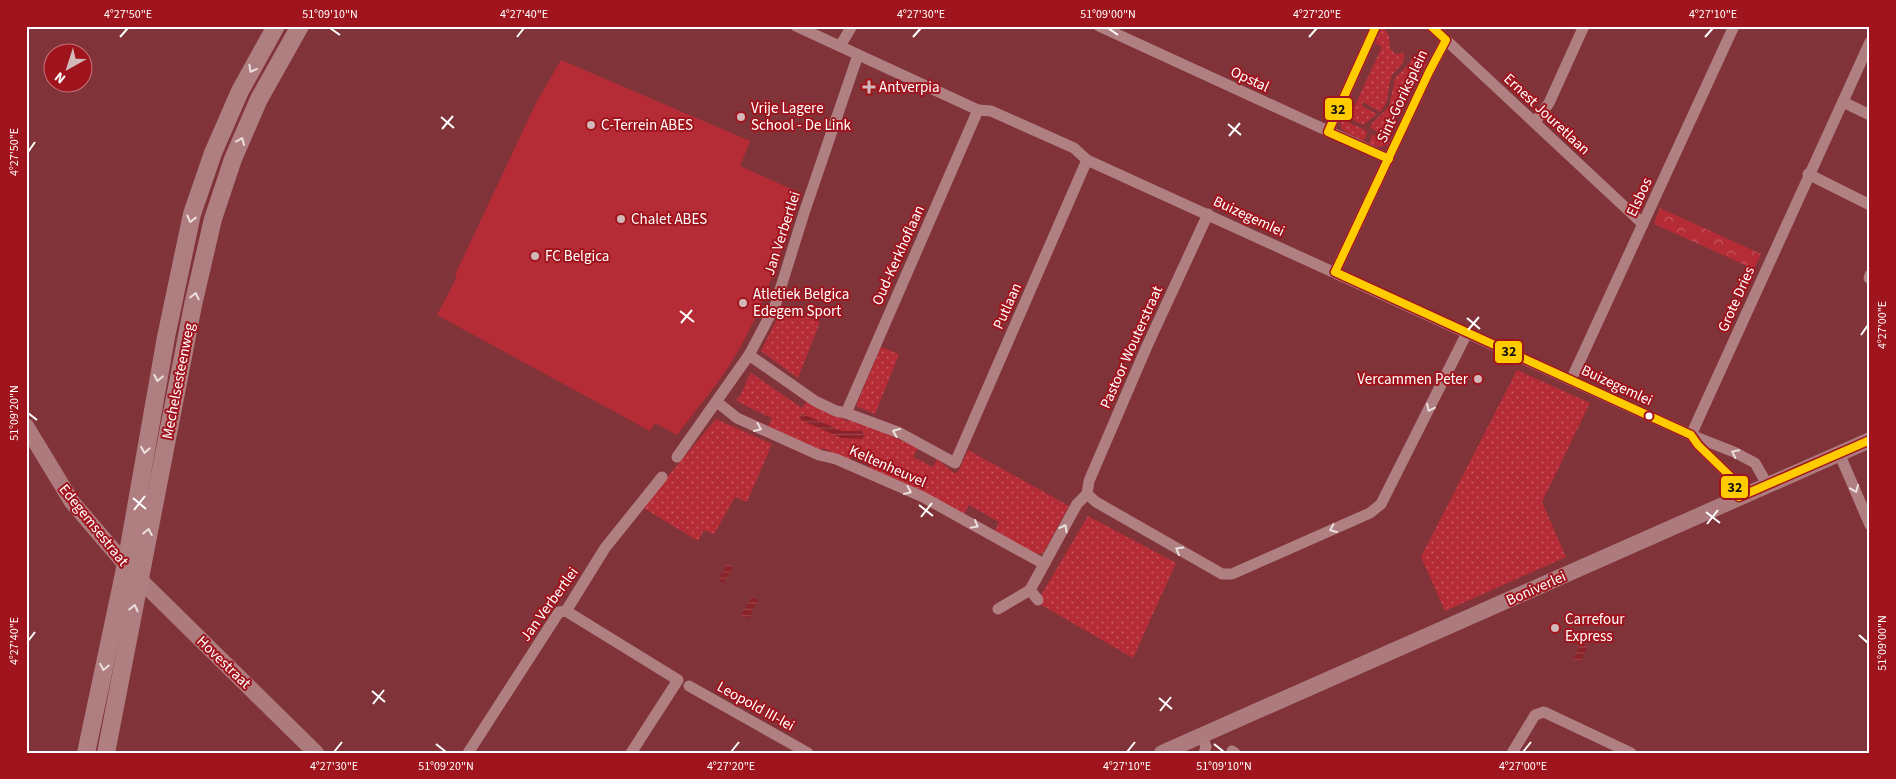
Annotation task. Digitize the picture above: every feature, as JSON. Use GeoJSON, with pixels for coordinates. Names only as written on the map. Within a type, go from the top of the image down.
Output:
{"type":"FeatureCollection","features":[{"type":"Feature","properties":{"kind":"main road","name":"Mechelsesteenweg"},"geometry":{"type":"LineString","coordinates":[[106,753],[133,572],[156,386],[192,214],[213,153],[236,100],[276,26]]}},
{"type":"Feature","properties":{"kind":"main road","name":"Mechelsesteenweg"},"geometry":{"type":"LineString","coordinates":[[86,753],[133,572],[145,547],[191,315],[213,219],[233,159],[259,99],[300,26]]}},
{"type":"Feature","properties":{"kind":"main road","name":"Edegemsestraat"},"geometry":{"type":"LineString","coordinates":[[26,426],[72,502],[133,572]]}},
{"type":"Feature","properties":{"kind":"main road","name":"Boniverlei"},"geometry":{"type":"LineString","coordinates":[[1162,753],[1870,440]]}},
{"type":"Feature","properties":{"kind":"main road","name":"Hovestraat"},"geometry":{"type":"LineString","coordinates":[[133,572],[316,753]]}},
{"type":"Feature","properties":{"kind":"street","name":"Buizegemlei"},"geometry":{"type":"LineString","coordinates":[[796,26],[978,110],[991,111],[1074,148],[1087,160],[1691,435],[1734,452],[1755,463],[1767,484]]}},
{"type":"Feature","properties":{"kind":"street"},"geometry":{"type":"LineString","coordinates":[[840,46],[852,26]]}},
{"type":"Feature","properties":{"kind":"street","name":"Opstal"},"geometry":{"type":"LineString","coordinates":[[1099,26],[1328,132],[1389,158]]}},
{"type":"Feature","properties":{"kind":"street"},"geometry":{"type":"LineString","coordinates":[[1328,132],[1376,26]]}},
{"type":"Feature","properties":{"kind":"street","name":"Ernest Jouretlaan"},"geometry":{"type":"LineString","coordinates":[[1431,26],[1643,224]]}},
{"type":"Feature","properties":{"kind":"street"},"geometry":{"type":"LineString","coordinates":[[1535,122],[1549,103],[1584,26]]}},
{"type":"Feature","properties":{"kind":"street","name":"Elsbos"},"geometry":{"type":"LineString","coordinates":[[1571,380],[1734,26]]}},
{"type":"Feature","properties":{"kind":"street","name":"Sint-Goriksplein"},"geometry":{"type":"LineString","coordinates":[[1335,272],[1429,72],[1446,40]]}},
{"type":"Feature","properties":{"kind":"street","name":"Grote Dries"},"geometry":{"type":"LineString","coordinates":[[1691,435],[1808,174],[1870,42]]}},
{"type":"Feature","properties":{"kind":"street","name":"Jan Verbertlei"},"geometry":{"type":"LineString","coordinates":[[677,457],[750,355],[775,306],[804,213],[858,55]]}},
{"type":"Feature","properties":{"kind":"street"},"geometry":{"type":"LineString","coordinates":[[1843,102],[1870,114]]}},
{"type":"Feature","properties":{"kind":"street","name":"Oud-Kerkhoflaan"},"geometry":{"type":"LineString","coordinates":[[846,413],[978,110]]}},
{"type":"Feature","properties":{"kind":"street","name":"Putlaan"},"geometry":{"type":"LineString","coordinates":[[955,464],[1087,160]]}},
{"type":"Feature","properties":{"kind":"street"},"geometry":{"type":"LineString","coordinates":[[1808,174],[1870,205]]}},
{"type":"Feature","properties":{"kind":"street","name":"Pastoor Wouterstraat"},"geometry":{"type":"LineString","coordinates":[[1087,494],[1088,481],[1147,346],[1208,214]]}},
{"type":"Feature","properties":{"kind":"street"},"geometry":{"type":"LineString","coordinates":[[998,609],[1030,590],[1077,504],[1087,494],[1096,502],[1222,574],[1232,574],[1370,513],[1381,504],[1467,333]]}},
{"type":"Feature","properties":{"kind":"street","name":"Keltenheuvel"},"geometry":{"type":"LineString","coordinates":[[750,355],[771,368],[815,401],[836,411],[900,433],[955,464]]}},
{"type":"Feature","properties":{"kind":"street","name":"Keltenheuvel"},"geometry":{"type":"LineString","coordinates":[[717,402],[737,418],[819,455],[836,459],[923,497],[1044,564]]}},
{"type":"Feature","properties":{"kind":"street","name":"Buizegemlei"},"geometry":{"type":"LineString","coordinates":[[1691,435],[1698,445],[1730,476],[1739,497]]}},
{"type":"Feature","properties":{"kind":"street"},"geometry":{"type":"LineString","coordinates":[[1839,453],[1870,524]]}},
{"type":"Feature","properties":{"kind":"street","name":"Jan Verbertlei"},"geometry":{"type":"LineString","coordinates":[[468,753],[559,612],[566,611],[605,548],[662,477]]}},
{"type":"Feature","properties":{"kind":"street"},"geometry":{"type":"LineString","coordinates":[[1030,590],[1038,600]]}},
{"type":"Feature","properties":{"kind":"street"},"geometry":{"type":"LineString","coordinates":[[566,611],[678,680],[631,753]]}},
{"type":"Feature","properties":{"kind":"street","name":"Leopold III-lei"},"geometry":{"type":"LineString","coordinates":[[689,686],[808,753]]}},
{"type":"Feature","properties":{"kind":"street"},"geometry":{"type":"LineString","coordinates":[[1512,753],[1535,715],[1544,712],[1631,753]]}},
{"type":"Feature","properties":{"kind":"street"},"geometry":{"type":"LineString","coordinates":[[1202,736],[1206,747],[1204,753]]}},
{"type":"Feature","properties":{"kind":"green space"},"geometry":{"type":"Polygon","coordinates":[[[1382,27],[1389,35],[1390,49],[1396,54],[1404,53],[1404,57],[1402,64],[1391,78],[1387,99],[1380,112],[1363,102],[1362,106],[1377,114],[1363,125],[1349,118],[1382,47],[1375,43],[1382,27]]]}},
{"type":"Feature","properties":{"kind":"green space"},"geometry":{"type":"Polygon","coordinates":[[[1413,56],[1427,63],[1424,69],[1417,66],[1385,135],[1370,128],[1372,123],[1389,107],[1395,78],[1409,64],[1413,56]]]}},
{"type":"Feature","properties":{"kind":"green space"},"geometry":{"type":"Polygon","coordinates":[[[561,60],[750,141],[740,166],[800,193],[766,293],[748,332],[724,373],[677,435],[655,423],[650,431],[437,315],[457,277],[455,275],[536,103],[561,60]]]}},
{"type":"Feature","properties":{"kind":"green space"},"geometry":{"type":"Polygon","coordinates":[[[1341,119],[1365,130],[1367,132],[1364,141],[1345,132],[1341,128],[1341,119]]]}},
{"type":"Feature","properties":{"kind":"green space"},"geometry":{"type":"Polygon","coordinates":[[[1372,134],[1390,142],[1380,147],[1369,144],[1372,134]]]}},
{"type":"Feature","properties":{"kind":"green space"},"geometry":{"type":"Polygon","coordinates":[[[1660,208],[1761,254],[1754,269],[1654,224],[1660,208]]]}},
{"type":"Feature","properties":{"kind":"green space"},"geometry":{"type":"Polygon","coordinates":[[[782,308],[820,322],[798,378],[761,351],[782,308]]]}},
{"type":"Feature","properties":{"kind":"green space"},"geometry":{"type":"Polygon","coordinates":[[[881,347],[899,354],[875,414],[856,406],[881,347]]]}},
{"type":"Feature","properties":{"kind":"green space"},"geometry":{"type":"Polygon","coordinates":[[[1517,370],[1590,403],[1542,502],[1566,557],[1445,611],[1421,557],[1517,370]]]}},
{"type":"Feature","properties":{"kind":"green space"},"geometry":{"type":"Polygon","coordinates":[[[751,373],[802,408],[808,400],[847,421],[852,419],[918,448],[913,457],[933,467],[937,459],[954,473],[958,472],[968,450],[1069,506],[1043,553],[1035,554],[995,531],[999,522],[969,505],[964,514],[869,469],[873,460],[853,452],[849,461],[823,448],[819,450],[768,427],[772,418],[736,400],[751,373]]]}},
{"type":"Feature","properties":{"kind":"green space"},"geometry":{"type":"Polygon","coordinates":[[[716,419],[772,444],[747,502],[735,497],[714,534],[704,530],[698,541],[642,507],[716,419]]]}},
{"type":"Feature","properties":{"kind":"green space"},"geometry":{"type":"Polygon","coordinates":[[[1088,516],[1176,563],[1133,658],[1038,603],[1088,516]]]}},
{"type":"Feature","properties":{"kind":"shaded area"},"geometry":{"type":"Polygon","coordinates":[[[803,414],[842,431],[862,431],[865,435],[862,439],[841,438],[801,420],[800,415],[803,414]]]}},
{"type":"Feature","properties":{"kind":"shaded area"},"geometry":{"type":"Polygon","coordinates":[[[727,564],[733,567],[724,583],[718,580],[727,564]]]}},
{"type":"Feature","properties":{"kind":"shaded area"},"geometry":{"type":"Polygon","coordinates":[[[752,596],[759,600],[748,619],[741,615],[752,596]]]}},
{"type":"Feature","properties":{"kind":"shaded area"},"geometry":{"type":"Polygon","coordinates":[[[1581,642],[1588,646],[1580,662],[1573,659],[1581,642]]]}},
{"type":"Feature","properties":{"kind":"transit line","name":"32"},"geometry":{"type":"LineString","coordinates":[[1376,26],[1328,132],[1389,159]]}},
{"type":"Feature","properties":{"kind":"transit line","name":"32"},"geometry":{"type":"LineString","coordinates":[[1335,272],[1429,72],[1446,40],[1431,26]]}},
{"type":"Feature","properties":{"kind":"transit line","name":"32"},"geometry":{"type":"LineString","coordinates":[[1335,272],[1691,435],[1698,445],[1730,476],[1739,497],[1870,440]]}},
{"type":"Feature","properties":{"kind":"place","name":"Antverpia"},"geometry":{"type":"Point","coordinates":[869,87]}},
{"type":"Feature","properties":{"kind":"place","name":"Vrije Lagere School - De Link"},"geometry":{"type":"Point","coordinates":[741,117]}},
{"type":"Feature","properties":{"kind":"place","name":"C-Terrein ABES"},"geometry":{"type":"Point","coordinates":[591,125]}},
{"type":"Feature","properties":{"kind":"place","name":"Chalet ABES"},"geometry":{"type":"Point","coordinates":[621,219]}},
{"type":"Feature","properties":{"kind":"place","name":"FC Belgica"},"geometry":{"type":"Point","coordinates":[535,256]}},
{"type":"Feature","properties":{"kind":"place","name":"Atletiek Belgica Edegem Sport"},"geometry":{"type":"Point","coordinates":[743,303]}},
{"type":"Feature","properties":{"kind":"place","name":"Vercammen Peter"},"geometry":{"type":"Point","coordinates":[1478,379]}},
{"type":"Feature","properties":{"kind":"place","name":"Carrefour Express"},"geometry":{"type":"Point","coordinates":[1555,628]}}]}
